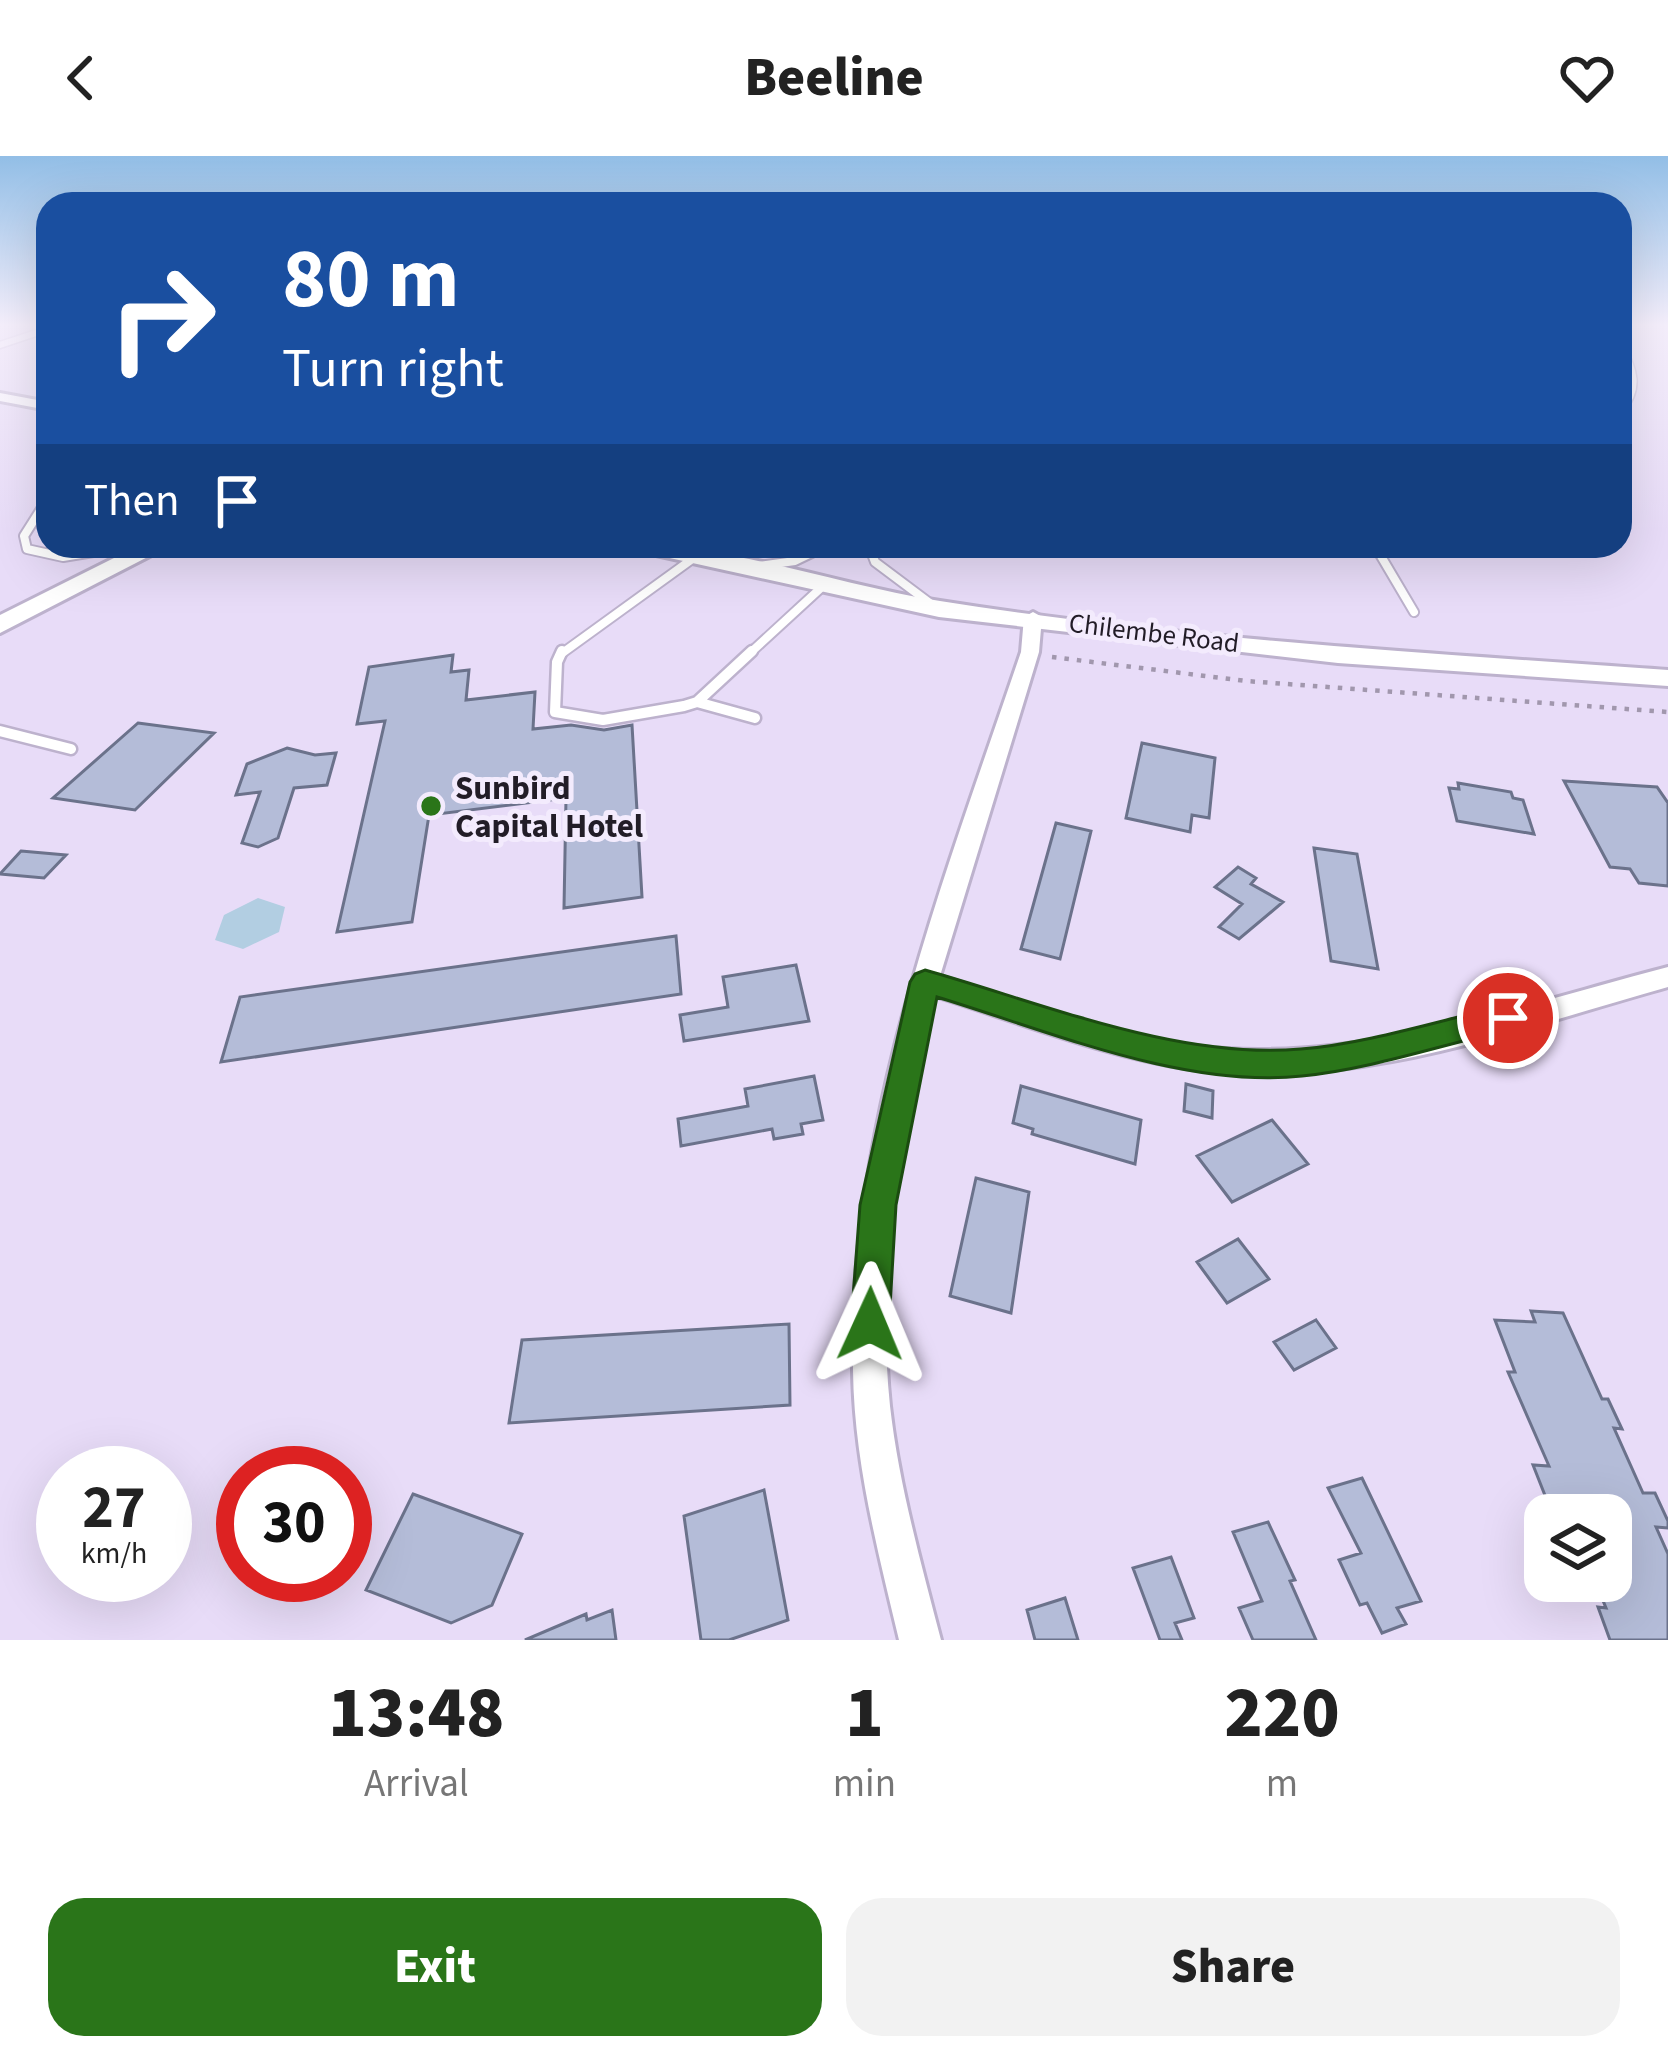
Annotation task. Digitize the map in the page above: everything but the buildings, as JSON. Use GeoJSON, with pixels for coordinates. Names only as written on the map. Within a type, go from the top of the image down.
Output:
{"type":"FeatureCollection","features":[{"type":"Feature","properties":{"kind":"main road"},"geometry":{"type":"LineString","coordinates":[[41,604],[116,558]]}},
{"type":"Feature","properties":{"kind":"main road"},"geometry":{"type":"LineString","coordinates":[[0,625],[134,558]]}},
{"type":"Feature","properties":{"kind":"main road","name":"Chilembe Road"},"geometry":{"type":"LineString","coordinates":[[699,558],[939,608],[1338,655],[1668,678]]}},
{"type":"Feature","properties":{"kind":"street"},"geometry":{"type":"LineString","coordinates":[[0,397],[36,404]]}},
{"type":"Feature","properties":{"kind":"street"},"geometry":{"type":"LineString","coordinates":[[920,1640],[879,1467],[870,1371],[870,1276],[878,1205],[925,982],[1030,652],[1033,617]]}},
{"type":"Feature","properties":{"kind":"street"},"geometry":{"type":"LineString","coordinates":[[925,982],[1162,1051],[1222,1061],[1302,1063],[1468,1028],[1668,976]]}},
{"type":"Feature","properties":{"kind":"lane"},"geometry":{"type":"LineString","coordinates":[[36,517],[24,536],[27,549],[36,551]]}},
{"type":"Feature","properties":{"kind":"lane"},"geometry":{"type":"LineString","coordinates":[[694,558],[562,651],[556,662],[555,712],[580,720],[675,711],[698,702],[823,586]]}},
{"type":"Feature","properties":{"kind":"lane"},"geometry":{"type":"LineString","coordinates":[[739,568],[802,558]]}},
{"type":"Feature","properties":{"kind":"lane"},"geometry":{"type":"LineString","coordinates":[[874,558],[902,586],[939,608]]}},
{"type":"Feature","properties":{"kind":"lane"},"geometry":{"type":"LineString","coordinates":[[1382,558],[1414,613]]}},
{"type":"Feature","properties":{"kind":"lane"},"geometry":{"type":"LineString","coordinates":[[698,702],[755,718]]}},
{"type":"Feature","properties":{"kind":"lane"},"geometry":{"type":"LineString","coordinates":[[0,731],[71,748]]}},
{"type":"Feature","properties":{"kind":"path"},"geometry":{"type":"LineString","coordinates":[[1030,652],[1246,681],[1668,712]]}},
{"type":"Feature","properties":{"kind":"water"},"geometry":{"type":"Polygon","coordinates":[[[258,898],[285,907],[279,932],[243,949],[215,940],[224,915],[258,898]]]}},
{"type":"Feature","properties":{"kind":"place","name":"Sunbird Capital Hotel"},"geometry":{"type":"Point","coordinates":[431,806]}},
{"type":"Feature","properties":{"kind":"route"},"geometry":{"type":"LineString","coordinates":[[870,1324],[878,1205],[925,982],[1162,1051],[1222,1061],[1302,1063],[1508,1018]]}}]}
